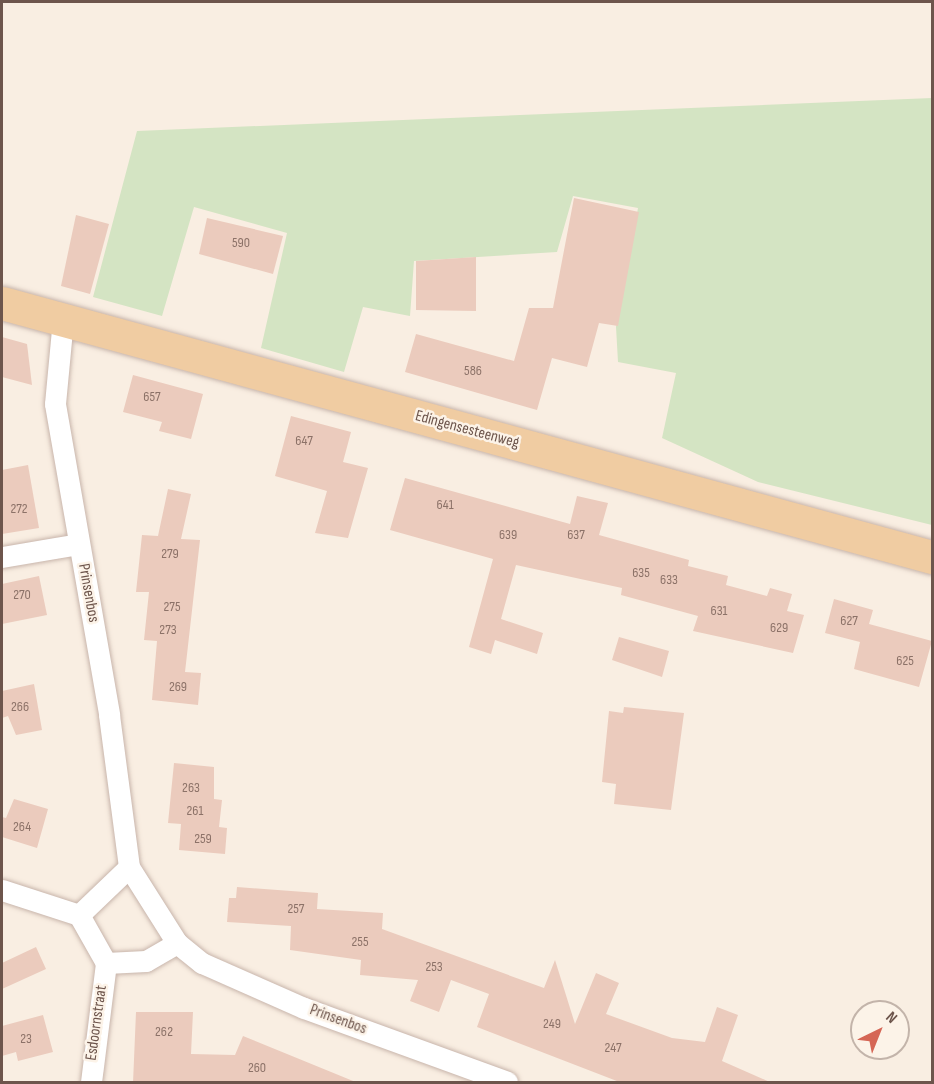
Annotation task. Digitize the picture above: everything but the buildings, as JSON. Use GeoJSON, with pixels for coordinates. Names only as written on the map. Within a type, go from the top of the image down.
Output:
{"type":"FeatureCollection","features":[{"type":"Feature","properties":{"kind":"main road","name":"Edingensesteenweg"},"geometry":{"type":"LineString","coordinates":[[2,303],[933,557]]}},
{"type":"Feature","properties":{"kind":"street","name":"Prinsenbos"},"geometry":{"type":"LineString","coordinates":[[63,320],[55,404],[129,867],[177,943],[202,963],[304,1008],[507,1083]]}},
{"type":"Feature","properties":{"kind":"street"},"geometry":{"type":"LineString","coordinates":[[2,557],[79,544]]}},
{"type":"Feature","properties":{"kind":"street"},"geometry":{"type":"LineString","coordinates":[[80,915],[129,867]]}},
{"type":"Feature","properties":{"kind":"street"},"geometry":{"type":"LineString","coordinates":[[2,890],[80,915],[106,963],[146,961],[177,943]]}},
{"type":"Feature","properties":{"kind":"street","name":"Esdoornstraat"},"geometry":{"type":"LineString","coordinates":[[91,1083],[106,963]]}},
{"type":"Feature","properties":{"kind":"green space"},"geometry":{"type":"Polygon","coordinates":[[[932,98],[932,525],[758,482],[662,438],[676,373],[618,362],[616,327],[638,208],[573,196],[557,252],[414,261],[410,316],[363,307],[344,372],[261,348],[287,233],[194,207],[162,316],[93,297],[137,131],[932,98]]]}}]}
